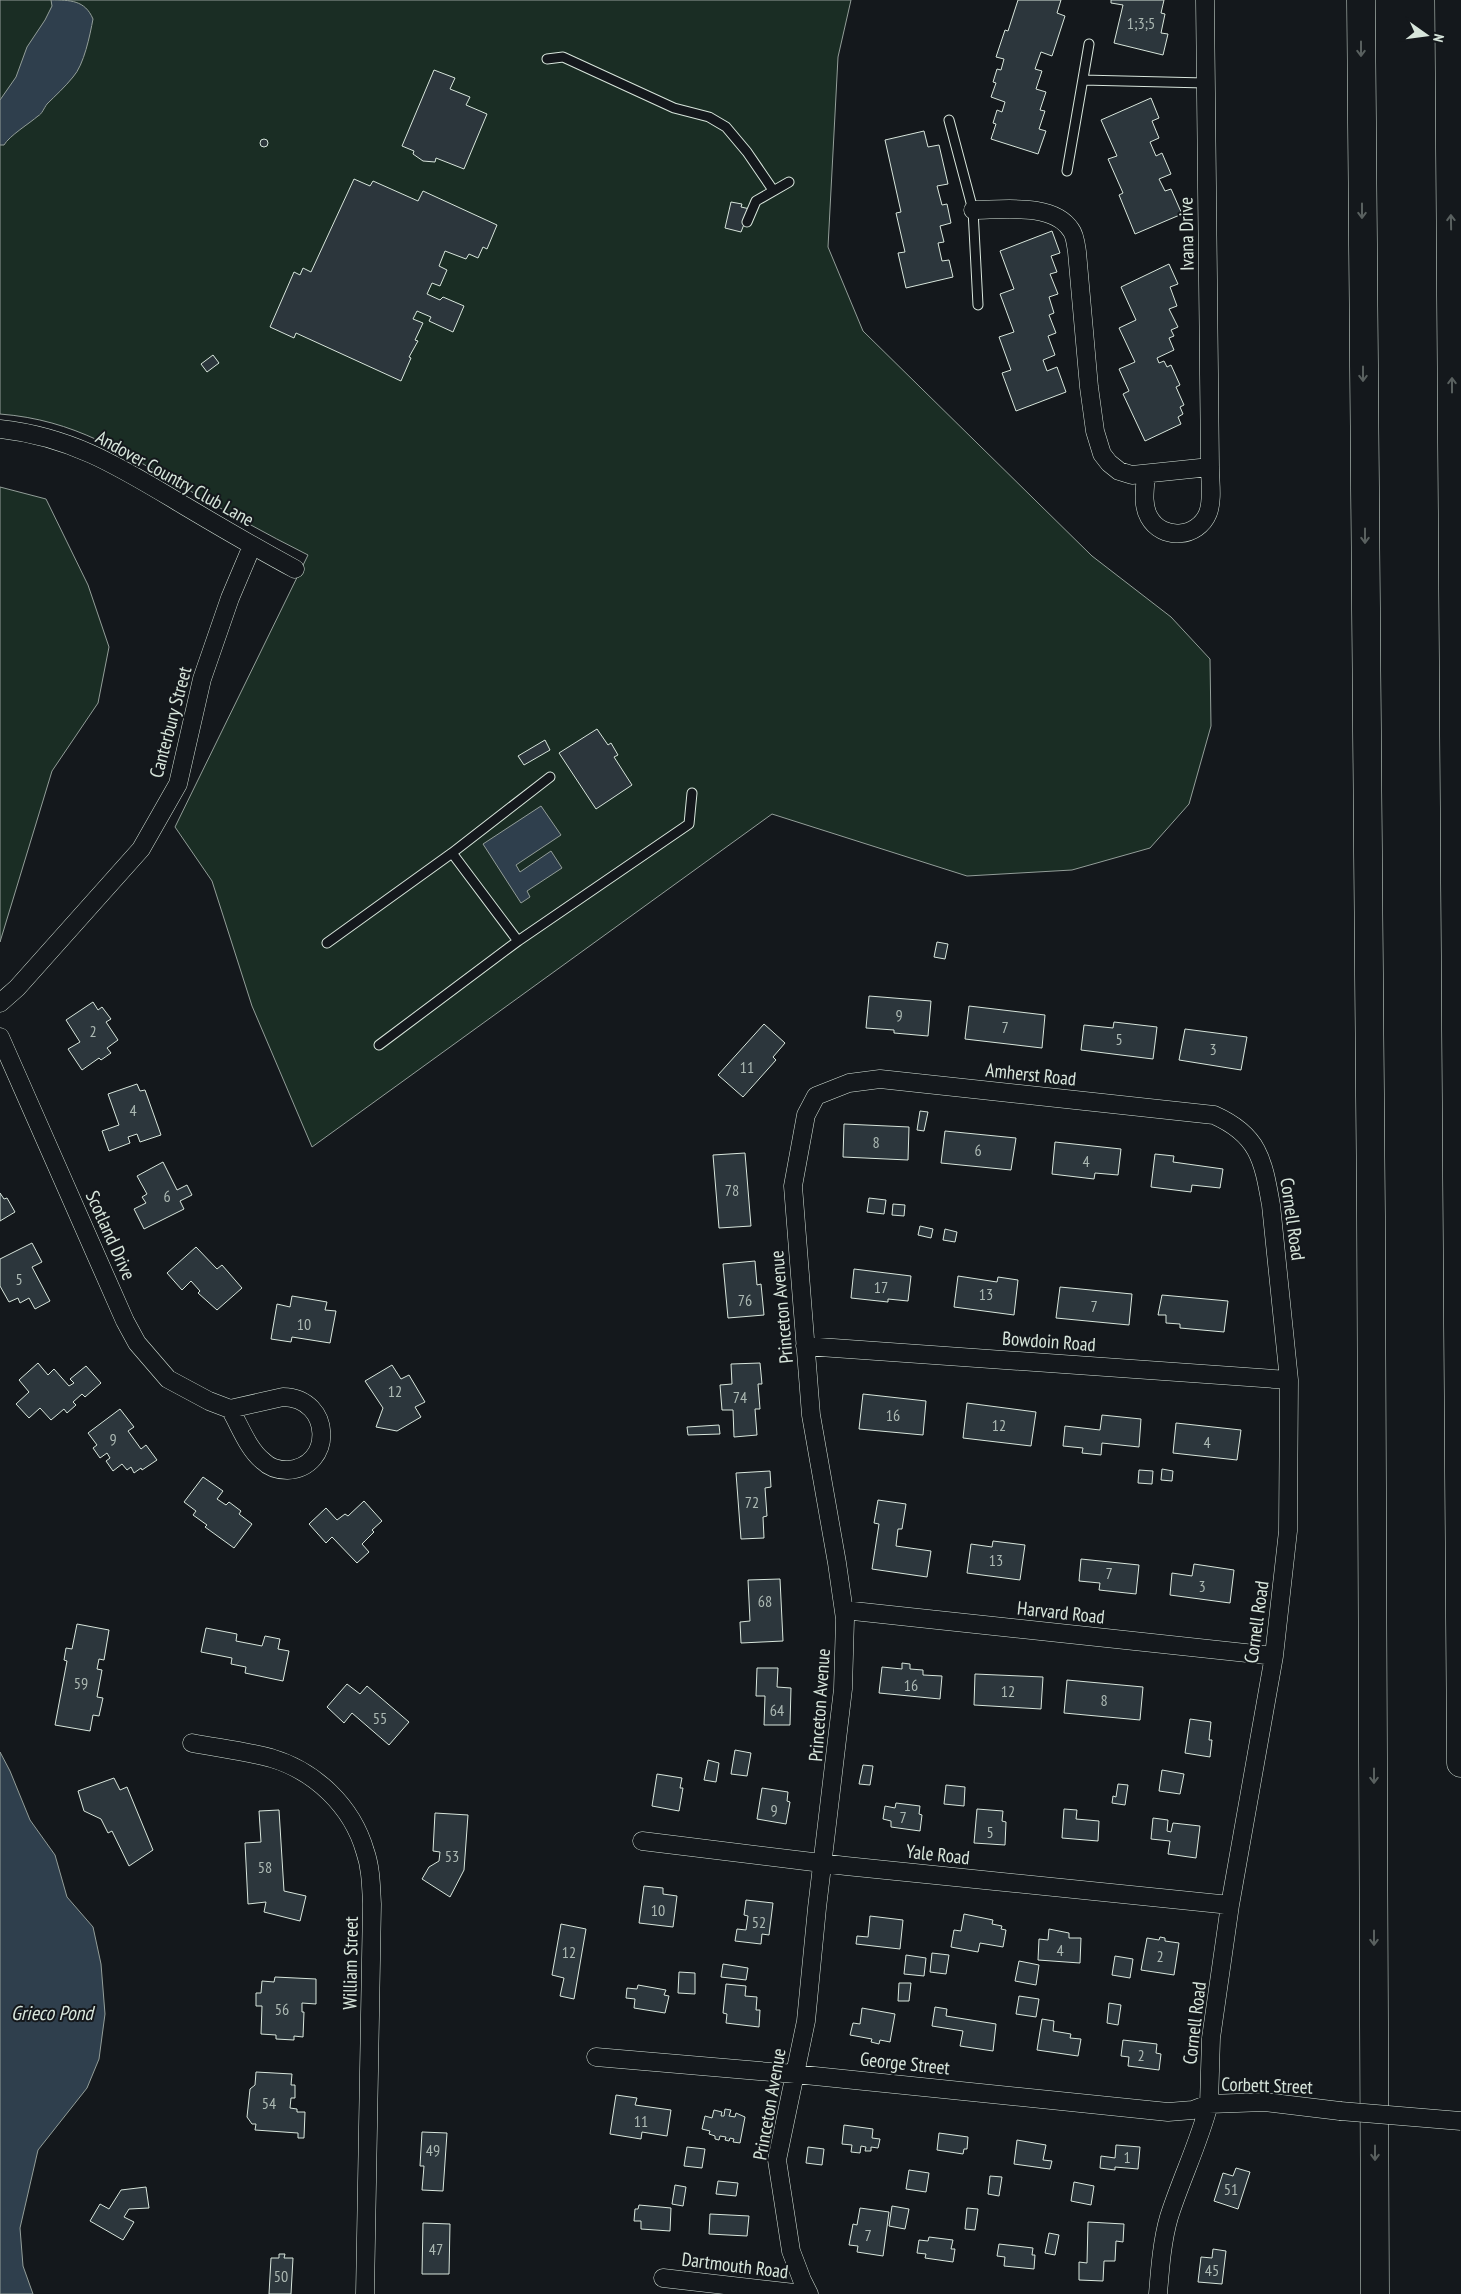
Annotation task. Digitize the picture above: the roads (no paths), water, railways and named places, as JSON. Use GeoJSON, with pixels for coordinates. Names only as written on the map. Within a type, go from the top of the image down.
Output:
{"type":"FeatureCollection","features":[{"type":"Feature","properties":{"kind":"highway"},"geometry":{"type":"LineString","coordinates":[[1361,0],[1371,1216],[1376,2294]]}},
{"type":"Feature","properties":{"kind":"highway"},"geometry":{"type":"LineString","coordinates":[[1449,0],[1461,1764]]}},
{"type":"Feature","properties":{"kind":"street","name":"Ivana Drive"},"geometry":{"type":"LineString","coordinates":[[1146,475],[1145,504],[1148,516],[1163,530],[1184,533],[1202,523],[1209,511],[1210,467],[1205,0]]}},
{"type":"Feature","properties":{"kind":"street"},"geometry":{"type":"LineString","coordinates":[[973,210],[1022,210],[1052,213],[1063,220],[1072,231],[1077,252],[1089,387],[1098,443],[1109,463],[1119,471],[1132,475],[1210,467]]}},
{"type":"Feature","properties":{"kind":"street","name":"Andover Country Club Lane"},"geometry":{"type":"LineString","coordinates":[[0,429],[32,433],[96,456],[124,470],[252,546],[295,569]]}},
{"type":"Feature","properties":{"kind":"street","name":"Canterbury Street"},"geometry":{"type":"LineString","coordinates":[[0,1004],[17,988],[141,849],[178,784],[202,679],[230,598],[252,546]]}},
{"type":"Feature","properties":{"kind":"street","name":"Scotland Drive"},"geometry":{"type":"LineString","coordinates":[[0,1037],[121,1312],[137,1343],[168,1379],[209,1401],[230,1409]]}},
{"type":"Feature","properties":{"kind":"street","name":"Amherst Road"},"geometry":{"type":"LineString","coordinates":[[806,1115],[816,1096],[849,1082],[880,1079],[1214,1115],[1235,1126],[1254,1145]]}},
{"type":"Feature","properties":{"kind":"street","name":"Princeton Avenue"},"geometry":{"type":"LineString","coordinates":[[806,1115],[792,1186],[811,1415],[844,1610],[843,1689],[806,2021],[777,2160],[792,2251],[809,2294]]}},
{"type":"Feature","properties":{"kind":"street","name":"Cornell Road"},"geometry":{"type":"LineString","coordinates":[[1208,2104],[1211,2038],[1230,1905],[1274,1656],[1288,1532],[1289,1380],[1272,1205],[1267,1179],[1254,1145]]}},
{"type":"Feature","properties":{"kind":"street","name":"Bowdoin Road"},"geometry":{"type":"LineString","coordinates":[[805,1346],[1289,1380]]}},
{"type":"Feature","properties":{"kind":"street"},"geometry":{"type":"LineString","coordinates":[[283,1397],[299,1399],[311,1407],[320,1420],[322,1435],[318,1450],[308,1462],[293,1469],[285,1470],[270,1466],[258,1456],[230,1409],[283,1397]]}},
{"type":"Feature","properties":{"kind":"street","name":"Harvard Road"},"geometry":{"type":"LineString","coordinates":[[844,1610],[1274,1656]]}},
{"type":"Feature","properties":{"kind":"street","name":"William Street"},"geometry":{"type":"LineString","coordinates":[[192,1743],[246,1752],[272,1759],[296,1768],[317,1781],[348,1814],[366,1851],[371,1876],[372,1904],[366,2294]]}},
{"type":"Feature","properties":{"kind":"street","name":"Yale Road"},"geometry":{"type":"LineString","coordinates":[[642,1841],[823,1863],[1230,1905]]}},
{"type":"Feature","properties":{"kind":"street","name":"George Street"},"geometry":{"type":"LineString","coordinates":[[596,2057],[795,2074],[1168,2112],[1193,2110],[1208,2104]]}},
{"type":"Feature","properties":{"kind":"street","name":"Corbett Street"},"geometry":{"type":"LineString","coordinates":[[1158,2294],[1168,2220],[1185,2170],[1203,2126],[1208,2104],[1265,2102],[1461,2122]]}},
{"type":"Feature","properties":{"kind":"street","name":"Dartmouth Road"},"geometry":{"type":"LineString","coordinates":[[663,2278],[802,2294]]}},
{"type":"Feature","properties":{"kind":"lane"},"geometry":{"type":"LineString","coordinates":[[1067,171],[1089,44]]}},
{"type":"Feature","properties":{"kind":"lane"},"geometry":{"type":"LineString","coordinates":[[546,59],[562,57],[674,108],[710,117],[726,128],[747,152],[772,190]]}},
{"type":"Feature","properties":{"kind":"lane"},"geometry":{"type":"LineString","coordinates":[[1083,80],[1205,83]]}},
{"type":"Feature","properties":{"kind":"lane"},"geometry":{"type":"LineString","coordinates":[[948,120],[970,192],[973,210],[978,305]]}},
{"type":"Feature","properties":{"kind":"lane"},"geometry":{"type":"LineString","coordinates":[[748,222],[756,201],[772,190],[789,182]]}},
{"type":"Feature","properties":{"kind":"lane"},"geometry":{"type":"LineString","coordinates":[[327,943],[452,852],[550,777]]}},
{"type":"Feature","properties":{"kind":"lane"},"geometry":{"type":"LineString","coordinates":[[379,1045],[518,941],[689,824],[692,793]]}},
{"type":"Feature","properties":{"kind":"lane"},"geometry":{"type":"LineString","coordinates":[[452,852],[518,941]]}},
{"type":"Feature","properties":{"kind":"water"},"geometry":{"type":"Polygon","coordinates":[[[51,0],[76,2],[90,13],[93,19],[83,58],[77,72],[47,104],[41,114],[4,145],[0,145],[0,100],[16,77],[27,47],[52,6],[51,0]]]}},
{"type":"Feature","properties":{"kind":"water"},"geometry":{"type":"Polygon","coordinates":[[[541,806],[561,835],[516,865],[520,872],[551,851],[562,868],[527,891],[530,897],[521,903],[483,844],[541,806]]]}},
{"type":"Feature","properties":{"kind":"water","name":"Grieco Pond"},"geometry":{"type":"Polygon","coordinates":[[[0,1752],[30,1820],[55,1855],[67,1897],[93,1927],[101,1964],[105,2014],[99,2059],[87,2088],[38,2150],[20,2228],[23,2266],[33,2294],[0,2294],[0,1752]]]}}]}
